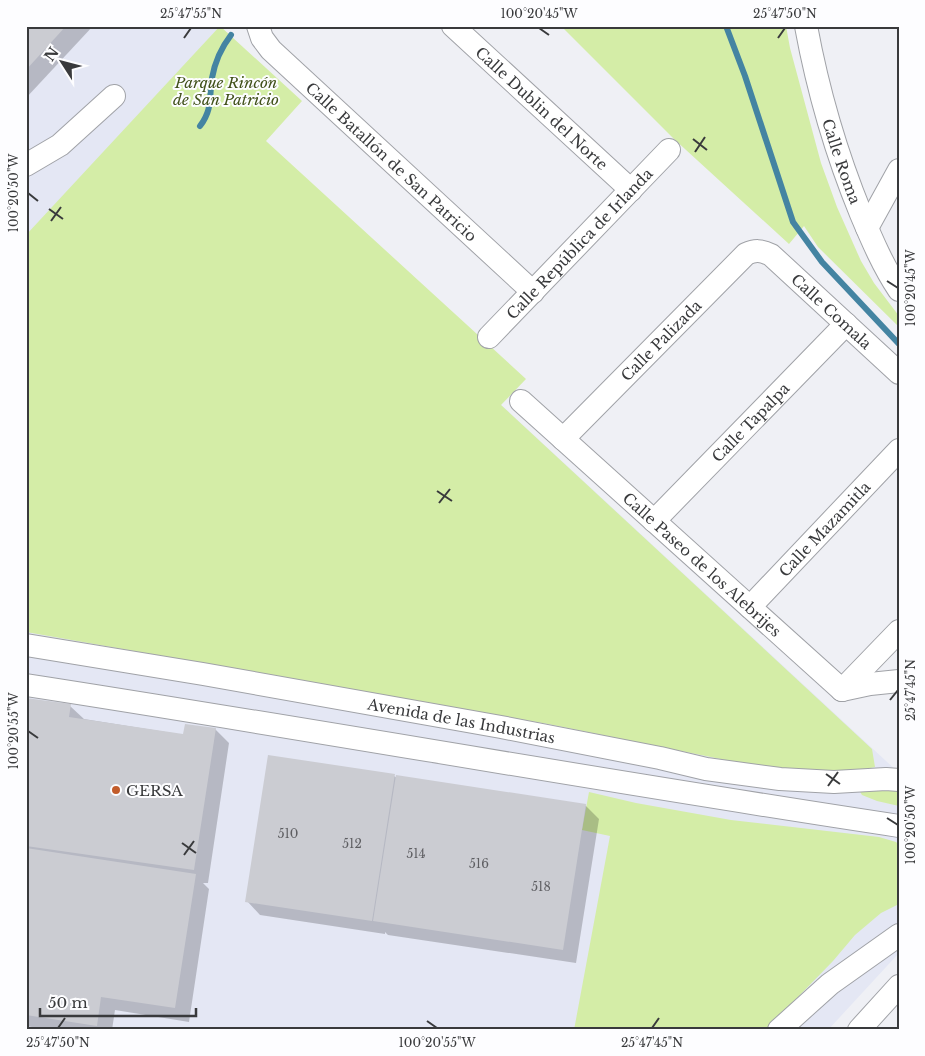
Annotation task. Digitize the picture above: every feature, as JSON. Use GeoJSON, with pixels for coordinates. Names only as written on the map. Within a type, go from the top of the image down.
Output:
{"type":"FeatureCollection","features":[{"type":"Feature","properties":{"kind":"street","name":"Calle Dublin del Norte"},"geometry":{"type":"LineString","coordinates":[[453,26],[630,190]]}},
{"type":"Feature","properties":{"kind":"street","name":"Calle Roma"},"geometry":{"type":"LineString","coordinates":[[806,26],[812,61],[846,176],[867,228],[899,290]]}},
{"type":"Feature","properties":{"kind":"street","name":"Calle Batallón de San Patricio"},"geometry":{"type":"LineString","coordinates":[[258,27],[262,38],[271,50],[533,292]]}},
{"type":"Feature","properties":{"kind":"street"},"geometry":{"type":"LineString","coordinates":[[26,165],[60,145],[114,96]]}},
{"type":"Feature","properties":{"kind":"street","name":"Calle República de Irlanda"},"geometry":{"type":"LineString","coordinates":[[489,337],[669,150]]}},
{"type":"Feature","properties":{"kind":"street"},"geometry":{"type":"LineString","coordinates":[[867,228],[899,170]]}},
{"type":"Feature","properties":{"kind":"street","name":"Calle Comala"},"geometry":{"type":"LineString","coordinates":[[762,251],[771,255],[899,374]]}},
{"type":"Feature","properties":{"kind":"street","name":"Calle Palizada"},"geometry":{"type":"LineString","coordinates":[[563,439],[746,254],[762,251]]}},
{"type":"Feature","properties":{"kind":"street","name":"Calle Tapalpa"},"geometry":{"type":"LineString","coordinates":[[654,521],[846,324]]}},
{"type":"Feature","properties":{"kind":"street","name":"Calle Paseo de los Alebrijes"},"geometry":{"type":"LineString","coordinates":[[521,400],[842,690]]}},
{"type":"Feature","properties":{"kind":"street","name":"Calle Mazamitla"},"geometry":{"type":"LineString","coordinates":[[750,607],[899,450]]}},
{"type":"Feature","properties":{"kind":"street"},"geometry":{"type":"LineString","coordinates":[[842,690],[899,631]]}},
{"type":"Feature","properties":{"kind":"street","name":"Avenida de las Industrias"},"geometry":{"type":"LineString","coordinates":[[26,645],[203,674],[501,727],[660,758],[706,769],[780,779],[834,782],[899,780]]}},
{"type":"Feature","properties":{"kind":"street"},"geometry":{"type":"LineString","coordinates":[[198,712],[203,674]]}},
{"type":"Feature","properties":{"kind":"street"},"geometry":{"type":"LineString","coordinates":[[842,690],[870,684],[899,681]]}},
{"type":"Feature","properties":{"kind":"street"},"geometry":{"type":"LineString","coordinates":[[26,685],[899,826]]}},
{"type":"Feature","properties":{"kind":"street"},"geometry":{"type":"LineString","coordinates":[[776,807],[780,779]]}},
{"type":"Feature","properties":{"kind":"street"},"geometry":{"type":"LineString","coordinates":[[779,1030],[830,984],[899,935]]}},
{"type":"Feature","properties":{"kind":"street"},"geometry":{"type":"LineString","coordinates":[[859,1030],[899,986]]}},
{"type":"Feature","properties":{"kind":"shaded area"},"geometry":{"type":"Polygon","coordinates":[[[26,26],[220,26],[162,91],[899,773],[899,953],[828,1030],[26,1030],[26,26]]]}},
{"type":"Feature","properties":{"kind":"green space","name":"Parque Rincón de San Patricio"},"geometry":{"type":"Polygon","coordinates":[[[220,26],[302,101],[266,141],[526,379],[501,405],[872,749],[875,767],[853,772],[770,769],[548,724],[26,632],[26,235],[220,26]]]}},
{"type":"Feature","properties":{"kind":"green space"},"geometry":{"type":"Polygon","coordinates":[[[561,26],[786,26],[790,48],[821,163],[837,207],[861,261],[874,283],[899,316],[899,327],[818,247],[804,226],[789,244],[674,139],[561,26]]]}},
{"type":"Feature","properties":{"kind":"green space"},"geometry":{"type":"Polygon","coordinates":[[[863,788],[899,791],[899,806],[862,795],[859,790],[863,788]]]}},
{"type":"Feature","properties":{"kind":"green space"},"geometry":{"type":"Polygon","coordinates":[[[589,792],[636,803],[731,820],[879,837],[896,842],[899,845],[899,904],[881,913],[855,935],[833,961],[766,1030],[574,1030],[610,836],[582,830],[589,792]]]}},
{"type":"Feature","properties":{"kind":"building"},"geometry":{"type":"Polygon","coordinates":[[[26,26],[66,26],[26,70],[26,26]]]}},
{"type":"Feature","properties":{"kind":"building","name":"GERSA"},"geometry":{"type":"Polygon","coordinates":[[[26,698],[71,704],[69,717],[183,734],[185,724],[216,728],[194,870],[26,846],[26,698]]]}},
{"type":"Feature","properties":{"kind":"building"},"geometry":{"type":"Polygon","coordinates":[[[268,755],[395,774],[372,921],[245,902],[268,755]]]}},
{"type":"Feature","properties":{"kind":"building"},"geometry":{"type":"Polygon","coordinates":[[[396,775],[586,804],[563,950],[373,921],[396,775]]]}},
{"type":"Feature","properties":{"kind":"building"},"geometry":{"type":"Polygon","coordinates":[[[26,848],[196,874],[175,1008],[101,997],[97,1026],[26,1015],[26,848]]]}},
{"type":"Feature","properties":{"kind":"waterway"},"geometry":{"type":"LineString","coordinates":[[726,26],[745,76],[793,222],[822,262],[899,344]]}},
{"type":"Feature","properties":{"kind":"waterway"},"geometry":{"type":"LineString","coordinates":[[200,126],[209,108],[212,78],[217,60],[231,35]]}},
{"type":"Feature","properties":{"kind":"place","name":"GERSA"},"geometry":{"type":"Point","coordinates":[116,790]}}]}
